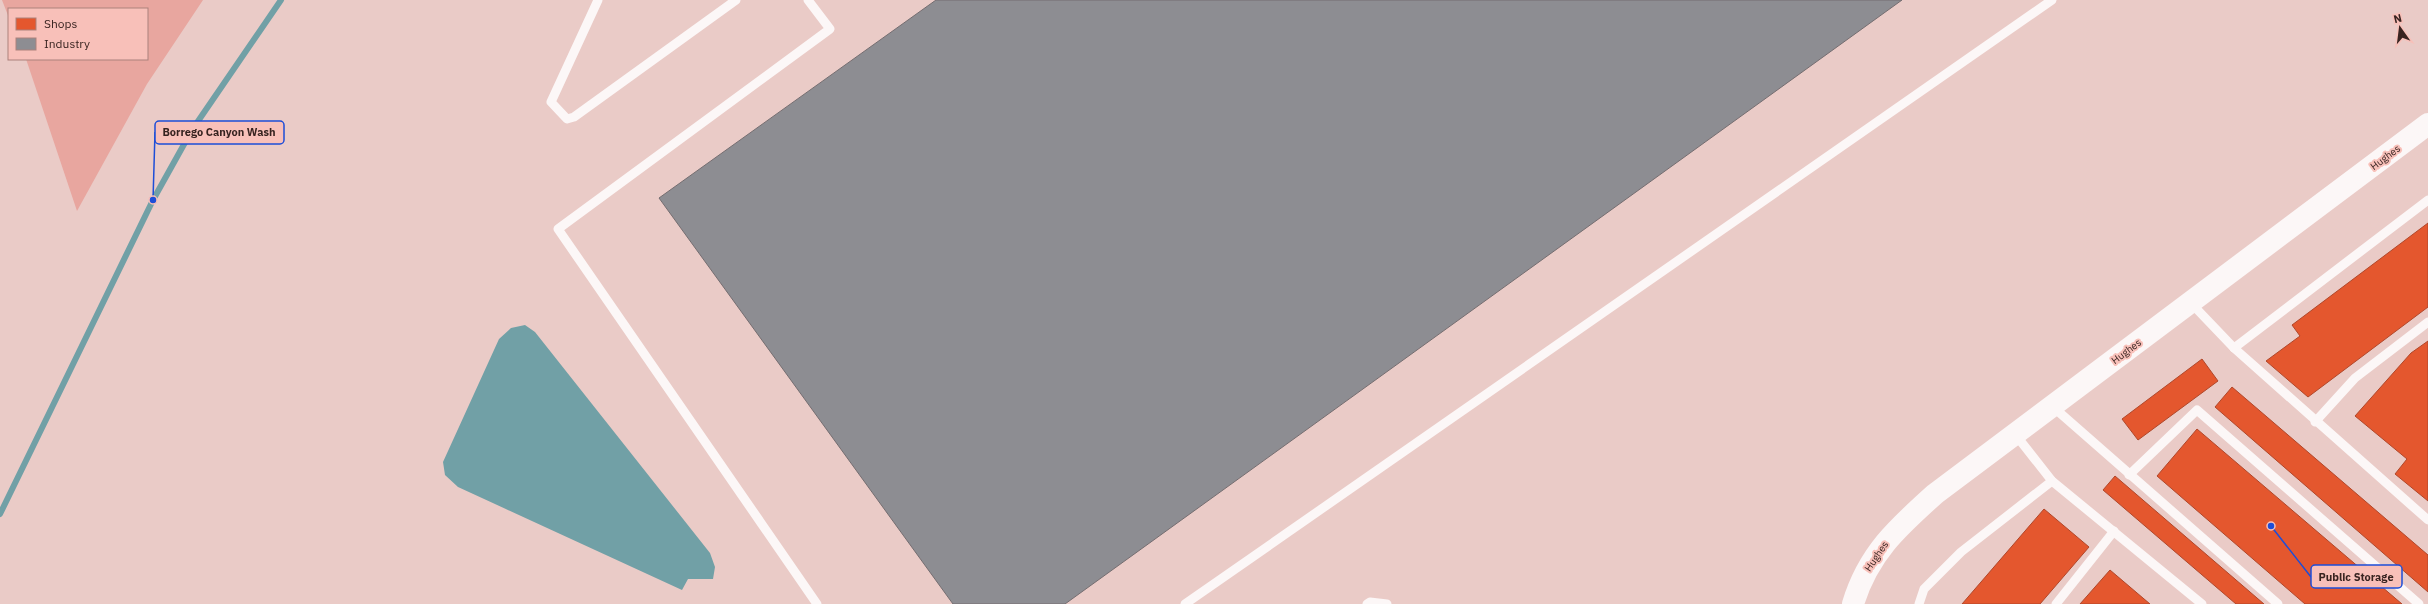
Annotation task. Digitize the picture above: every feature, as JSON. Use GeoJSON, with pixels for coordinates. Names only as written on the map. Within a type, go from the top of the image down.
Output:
{"type":"FeatureCollection","features":[{"type":"Feature","properties":{"kind":"street","name":"Hughes"},"geometry":{"type":"LineString","coordinates":[[1853,604],[1861,579],[1891,533],[1935,494],[2428,124]]}},
{"type":"Feature","properties":{"kind":"lane"},"geometry":{"type":"LineString","coordinates":[[598,0],[551,102],[567,119],[574,117],[736,0]]}},
{"type":"Feature","properties":{"kind":"lane"},"geometry":{"type":"LineString","coordinates":[[808,0],[830,29],[558,229],[817,604]]}},
{"type":"Feature","properties":{"kind":"lane"},"geometry":{"type":"LineString","coordinates":[[1185,604],[2052,0]]}},
{"type":"Feature","properties":{"kind":"lane"},"geometry":{"type":"LineString","coordinates":[[2234,348],[2428,200]]}},
{"type":"Feature","properties":{"kind":"lane"},"geometry":{"type":"LineString","coordinates":[[2191,303],[2234,348],[2428,520]]}},
{"type":"Feature","properties":{"kind":"lane"},"geometry":{"type":"LineString","coordinates":[[2316,422],[2355,378],[2428,322]]}},
{"type":"Feature","properties":{"kind":"lane"},"geometry":{"type":"LineString","coordinates":[[2052,406],[2278,604]]}},
{"type":"Feature","properties":{"kind":"lane"},"geometry":{"type":"LineString","coordinates":[[2129,475],[2197,410],[2419,604]]}},
{"type":"Feature","properties":{"kind":"lane"},"geometry":{"type":"LineString","coordinates":[[2015,434],[2052,481],[2202,604]]}},
{"type":"Feature","properties":{"kind":"lane"},"geometry":{"type":"LineString","coordinates":[[1919,604],[1924,589],[1961,552],[2052,481]]}},
{"type":"Feature","properties":{"kind":"lane"},"geometry":{"type":"LineString","coordinates":[[2056,604],[2114,531]]}},
{"type":"Feature","properties":{"kind":"lane"},"geometry":{"type":"LineString","coordinates":[[1367,604],[1370,602],[1387,604]]}},
{"type":"Feature","properties":{"kind":"shaded area"},"geometry":{"type":"Polygon","coordinates":[[[2,0],[203,0],[147,84],[77,211],[26,60],[148,60],[148,8],[8,8],[8,15],[2,0]]]}},
{"type":"Feature","properties":{"kind":"water"},"geometry":{"type":"Polygon","coordinates":[[[525,325],[535,332],[710,553],[715,567],[713,579],[688,579],[682,590],[458,487],[445,475],[443,462],[499,339],[511,328],[525,325]]]}},
{"type":"Feature","properties":{"kind":"building: Shops"},"geometry":{"type":"Polygon","coordinates":[[[2428,223],[2428,307],[2308,397],[2266,361],[2300,336],[2292,325],[2428,223]]]}},
{"type":"Feature","properties":{"kind":"building: Shops"},"geometry":{"type":"Polygon","coordinates":[[[2428,341],[2428,501],[2395,474],[2407,459],[2355,416],[2411,353],[2428,341]]]}},
{"type":"Feature","properties":{"kind":"building: Shops"},"geometry":{"type":"Polygon","coordinates":[[[2202,359],[2218,381],[2138,440],[2122,419],[2202,359]]]}},
{"type":"Feature","properties":{"kind":"building: Shops"},"geometry":{"type":"Polygon","coordinates":[[[2232,387],[2428,555],[2428,592],[2215,407],[2232,387]]]}},
{"type":"Feature","properties":{"kind":"building: Shops"},"geometry":{"type":"Polygon","coordinates":[[[2197,429],[2402,604],[2305,604],[2157,476],[2197,429]]]}},
{"type":"Feature","properties":{"kind":"building: Shops"},"geometry":{"type":"Polygon","coordinates":[[[2115,476],[2264,604],[2236,604],[2103,490],[2115,476]]]}},
{"type":"Feature","properties":{"kind":"building: Shops"},"geometry":{"type":"Polygon","coordinates":[[[2044,509],[2089,547],[2040,604],[1962,604],[2044,509]]]}},
{"type":"Feature","properties":{"kind":"building: Shops"},"geometry":{"type":"Polygon","coordinates":[[[2110,570],[2150,604],[2080,604],[2110,570]]]}},
{"type":"Feature","properties":{"kind":"building: Industry"},"geometry":{"type":"Polygon","coordinates":[[[936,0],[1902,0],[1065,604],[953,604],[659,198],[936,0]]]}},
{"type":"Feature","properties":{"kind":"waterway"},"geometry":{"type":"LineString","coordinates":[[0,514],[153,200],[192,130],[281,0]]}},
{"type":"Feature","properties":{"kind":"place","name":"Borrego Canyon Wash"},"geometry":{"type":"Point","coordinates":[153,200]}},
{"type":"Feature","properties":{"kind":"place","name":"Public Storage"},"geometry":{"type":"Point","coordinates":[2271,526]}}]}
